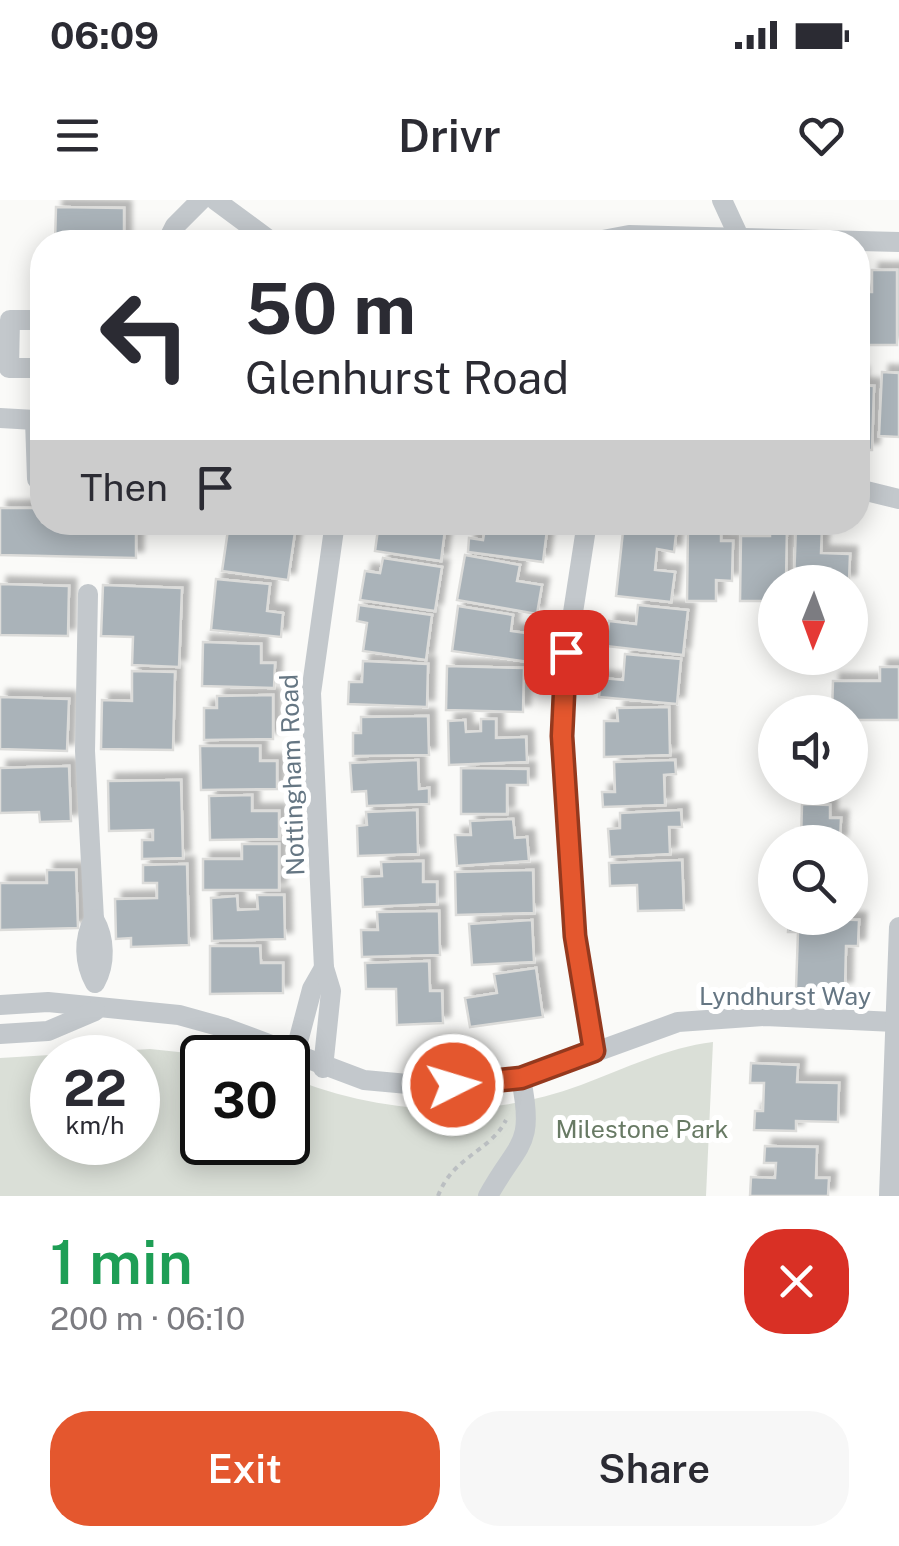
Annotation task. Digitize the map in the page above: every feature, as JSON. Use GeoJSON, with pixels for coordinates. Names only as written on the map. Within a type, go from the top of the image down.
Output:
{"type":"FeatureCollection","features":[{"type":"Feature","properties":{"kind":"street"},"geometry":{"type":"LineString","coordinates":[[174,230],[201,200]]}},
{"type":"Feature","properties":{"kind":"street"},"geometry":{"type":"LineString","coordinates":[[214,200],[255,230]]}},
{"type":"Feature","properties":{"kind":"street"},"geometry":{"type":"LineString","coordinates":[[722,200],[736,230]]}},
{"type":"Feature","properties":{"kind":"street"},"geometry":{"type":"LineString","coordinates":[[870,241],[899,242]]}},
{"type":"Feature","properties":{"kind":"street"},"geometry":{"type":"LineString","coordinates":[[30,320],[10,320],[9,368],[30,368]]}},
{"type":"Feature","properties":{"kind":"street"},"geometry":{"type":"LineString","coordinates":[[0,418],[30,420]]}},
{"type":"Feature","properties":{"kind":"street"},"geometry":{"type":"LineString","coordinates":[[870,492],[899,500]]}},
{"type":"Feature","properties":{"kind":"street","name":"Nottingham Road"},"geometry":{"type":"LineString","coordinates":[[323,1068],[330,992],[324,968],[311,693],[333,535]]}},
{"type":"Feature","properties":{"kind":"street"},"geometry":{"type":"LineString","coordinates":[[586,535],[563,678],[562,736],[577,960],[594,1051]]}},
{"type":"Feature","properties":{"kind":"street"},"geometry":{"type":"LineString","coordinates":[[88,594],[85,751],[94,919],[86,933],[95,959],[96,1010]]}},
{"type":"Feature","properties":{"kind":"street"},"geometry":{"type":"LineString","coordinates":[[889,1196],[899,927]]}},
{"type":"Feature","properties":{"kind":"street","name":"Nottingham Road"},"geometry":{"type":"LineString","coordinates":[[300,1035],[312,989],[324,968]]}},
{"type":"Feature","properties":{"kind":"street","name":"Lyndhurst Way"},"geometry":{"type":"LineString","coordinates":[[0,1005],[48,1002],[96,1010],[144,1010],[192,1018],[236,1035]]}},
{"type":"Feature","properties":{"kind":"street","name":"Lyndhurst Way"},"geometry":{"type":"LineString","coordinates":[[0,1034],[48,1031],[96,1010]]}},
{"type":"Feature","properties":{"kind":"street","name":"Lyndhurst Way"},"geometry":{"type":"LineString","coordinates":[[310,1063],[394,1085],[477,1084],[521,1078],[678,1022],[726,1016],[895,1022]]}},
{"type":"Feature","properties":{"kind":"street"},"geometry":{"type":"LineString","coordinates":[[488,1196],[522,1148],[528,1130],[521,1078]]}},
{"type":"Feature","properties":{"kind":"path"},"geometry":{"type":"LineString","coordinates":[[438,1196],[452,1168],[502,1128],[510,1108],[526,1104]]}},
{"type":"Feature","properties":{"kind":"green space","name":"Milestone Park"},"geometry":{"type":"Polygon","coordinates":[[[713,1042],[706,1196],[0,1196],[0,1058],[30,1056],[30,1165],[160,1165],[160,1050],[180,1052],[180,1165],[310,1165],[310,1085],[397,1106],[471,1108],[544,1097],[662,1054],[713,1042]]]}},
{"type":"Feature","properties":{"kind":"building"},"geometry":{"type":"Polygon","coordinates":[[[56,207],[124,208],[124,230],[55,230],[56,207]]]}},
{"type":"Feature","properties":{"kind":"building"},"geometry":{"type":"Polygon","coordinates":[[[872,270],[897,270],[897,345],[870,345],[872,270]]]}},
{"type":"Feature","properties":{"kind":"building"},"geometry":{"type":"Polygon","coordinates":[[[882,372],[899,373],[899,437],[879,436],[882,372]]]}},
{"type":"Feature","properties":{"kind":"building"},"geometry":{"type":"Polygon","coordinates":[[[870,386],[874,386],[870,450],[870,386]]]}},
{"type":"Feature","properties":{"kind":"building"},"geometry":{"type":"Polygon","coordinates":[[[0,508],[30,508],[30,535],[136,535],[136,558],[0,555],[0,508]]]}},
{"type":"Feature","properties":{"kind":"building"},"geometry":{"type":"Polygon","coordinates":[[[227,535],[295,535],[288,580],[222,571],[227,535]]]}},
{"type":"Feature","properties":{"kind":"building"},"geometry":{"type":"Polygon","coordinates":[[[377,535],[444,535],[441,561],[375,551],[377,535]]]}},
{"type":"Feature","properties":{"kind":"building"},"geometry":{"type":"Polygon","coordinates":[[[484,535],[546,535],[543,562],[468,552],[469,538],[483,540],[484,535]]]}},
{"type":"Feature","properties":{"kind":"building"},"geometry":{"type":"Polygon","coordinates":[[[623,535],[676,535],[674,552],[657,549],[655,570],[675,572],[671,602],[616,596],[623,535]]]}},
{"type":"Feature","properties":{"kind":"building"},"geometry":{"type":"Polygon","coordinates":[[[688,535],[721,535],[721,541],[733,541],[732,581],[716,580],[716,601],[687,601],[688,535]]]}},
{"type":"Feature","properties":{"kind":"building"},"geometry":{"type":"Polygon","coordinates":[[[787,535],[786,565],[758,565],[758,601],[740,601],[741,536],[787,535]]]}},
{"type":"Feature","properties":{"kind":"building"},"geometry":{"type":"Polygon","coordinates":[[[796,535],[822,535],[821,553],[850,554],[850,565],[795,565],[796,535]]]}},
{"type":"Feature","properties":{"kind":"building"},"geometry":{"type":"Polygon","coordinates":[[[465,555],[520,565],[517,581],[542,585],[537,614],[457,600],[465,555]]]}},
{"type":"Feature","properties":{"kind":"building"},"geometry":{"type":"Polygon","coordinates":[[[383,558],[442,567],[435,611],[360,600],[365,571],[380,573],[383,558]]]}},
{"type":"Feature","properties":{"kind":"building"},"geometry":{"type":"Polygon","coordinates":[[[216,579],[270,584],[267,611],[283,613],[281,637],[211,630],[216,579]]]}},
{"type":"Feature","properties":{"kind":"building"},"geometry":{"type":"Polygon","coordinates":[[[0,584],[69,586],[68,636],[0,635],[0,584]]]}},
{"type":"Feature","properties":{"kind":"building"},"geometry":{"type":"Polygon","coordinates":[[[103,585],[182,588],[179,667],[132,665],[133,637],[101,636],[103,585]]]}},
{"type":"Feature","properties":{"kind":"building"},"geometry":{"type":"Polygon","coordinates":[[[359,605],[432,615],[426,660],[363,651],[367,623],[357,621],[359,605]]]}},
{"type":"Feature","properties":{"kind":"building"},"geometry":{"type":"Polygon","coordinates":[[[638,605],[688,610],[683,655],[606,646],[609,621],[636,624],[638,605]]]}},
{"type":"Feature","properties":{"kind":"building"},"geometry":{"type":"Polygon","coordinates":[[[458,606],[513,615],[511,631],[533,634],[529,662],[452,651],[458,606]]]}},
{"type":"Feature","properties":{"kind":"building"},"geometry":{"type":"Polygon","coordinates":[[[203,642],[261,644],[261,663],[275,663],[274,688],[202,686],[203,642]]]}},
{"type":"Feature","properties":{"kind":"building"},"geometry":{"type":"Polygon","coordinates":[[[625,654],[681,659],[677,704],[599,697],[601,678],[623,680],[625,654]]]}},
{"type":"Feature","properties":{"kind":"building"},"geometry":{"type":"Polygon","coordinates":[[[363,661],[428,664],[427,707],[348,704],[349,682],[362,682],[363,661]]]}},
{"type":"Feature","properties":{"kind":"building"},"geometry":{"type":"Polygon","coordinates":[[[447,666],[524,668],[523,712],[446,710],[447,666]]]}},
{"type":"Feature","properties":{"kind":"building"},"geometry":{"type":"Polygon","coordinates":[[[880,667],[899,667],[899,720],[868,720],[868,695],[833,695],[833,681],[880,681],[880,667]]]}},
{"type":"Feature","properties":{"kind":"building"},"geometry":{"type":"Polygon","coordinates":[[[132,671],[175,672],[173,750],[101,749],[102,700],[132,701],[132,671]]]}},
{"type":"Feature","properties":{"kind":"building"},"geometry":{"type":"Polygon","coordinates":[[[273,695],[273,739],[204,740],[204,708],[217,708],[217,696],[273,695]]]}},
{"type":"Feature","properties":{"kind":"building"},"geometry":{"type":"Polygon","coordinates":[[[0,697],[69,699],[67,751],[0,749],[0,697]]]}},
{"type":"Feature","properties":{"kind":"building"},"geometry":{"type":"Polygon","coordinates":[[[669,707],[670,755],[604,757],[604,721],[618,721],[617,708],[669,707]]]}},
{"type":"Feature","properties":{"kind":"building"},"geometry":{"type":"Polygon","coordinates":[[[428,716],[429,755],[353,756],[353,733],[361,733],[361,717],[428,716]]]}},
{"type":"Feature","properties":{"kind":"building"},"geometry":{"type":"Polygon","coordinates":[[[481,719],[496,719],[496,738],[526,737],[527,762],[449,765],[448,721],[465,720],[466,732],[481,731],[481,719]]]}},
{"type":"Feature","properties":{"kind":"building"},"geometry":{"type":"Polygon","coordinates":[[[200,746],[260,746],[260,761],[277,761],[277,789],[201,790],[200,746]]]}},
{"type":"Feature","properties":{"kind":"building"},"geometry":{"type":"Polygon","coordinates":[[[418,760],[419,789],[429,788],[429,804],[367,806],[366,791],[352,792],[350,763],[418,760]]]}},
{"type":"Feature","properties":{"kind":"building"},"geometry":{"type":"Polygon","coordinates":[[[675,760],[676,774],[664,775],[665,805],[603,807],[602,792],[615,792],[614,762],[675,760]]]}},
{"type":"Feature","properties":{"kind":"building"},"geometry":{"type":"Polygon","coordinates":[[[69,766],[71,821],[40,822],[39,812],[0,813],[0,768],[69,766]]]}},
{"type":"Feature","properties":{"kind":"building"},"geometry":{"type":"Polygon","coordinates":[[[461,768],[528,769],[528,785],[507,785],[507,814],[461,814],[461,768]]]}},
{"type":"Feature","properties":{"kind":"building"},"geometry":{"type":"Polygon","coordinates":[[[181,780],[183,858],[142,859],[142,840],[153,840],[153,830],[109,831],[108,781],[181,780]]]}},
{"type":"Feature","properties":{"kind":"building"},"geometry":{"type":"Polygon","coordinates":[[[252,795],[252,811],[279,811],[279,839],[210,840],[209,796],[252,795]]]}},
{"type":"Feature","properties":{"kind":"building"},"geometry":{"type":"Polygon","coordinates":[[[802,805],[830,805],[830,818],[841,818],[841,825],[801,825],[802,805]]]}},
{"type":"Feature","properties":{"kind":"building"},"geometry":{"type":"Polygon","coordinates":[[[417,810],[418,854],[358,856],[357,826],[367,825],[366,812],[417,810]]]}},
{"type":"Feature","properties":{"kind":"building"},"geometry":{"type":"Polygon","coordinates":[[[681,810],[682,827],[669,827],[670,854],[610,857],[608,829],[620,828],[620,813],[681,810]]]}},
{"type":"Feature","properties":{"kind":"building"},"geometry":{"type":"Polygon","coordinates":[[[513,819],[515,838],[527,837],[529,861],[457,866],[455,835],[471,835],[470,821],[513,819]]]}},
{"type":"Feature","properties":{"kind":"building"},"geometry":{"type":"Polygon","coordinates":[[[242,844],[279,844],[279,890],[203,890],[203,859],[242,859],[242,844]]]}},
{"type":"Feature","properties":{"kind":"building"},"geometry":{"type":"Polygon","coordinates":[[[682,860],[684,910],[638,911],[637,885],[610,886],[609,863],[682,860]]]}},
{"type":"Feature","properties":{"kind":"building"},"geometry":{"type":"Polygon","coordinates":[[[423,861],[423,882],[437,882],[437,904],[363,907],[362,877],[382,876],[381,862],[423,861]]]}},
{"type":"Feature","properties":{"kind":"building"},"geometry":{"type":"Polygon","coordinates":[[[187,864],[189,945],[131,947],[131,938],[116,939],[115,899],[157,898],[157,883],[143,883],[143,865],[187,864]]]}},
{"type":"Feature","properties":{"kind":"building"},"geometry":{"type":"Polygon","coordinates":[[[47,870],[76,870],[78,928],[0,930],[0,883],[47,883],[47,870]]]}},
{"type":"Feature","properties":{"kind":"building"},"geometry":{"type":"Polygon","coordinates":[[[533,870],[534,913],[456,915],[455,872],[533,870]]]}},
{"type":"Feature","properties":{"kind":"building"},"geometry":{"type":"Polygon","coordinates":[[[257,895],[284,895],[285,939],[212,941],[211,898],[237,896],[238,910],[258,909],[257,895]]]}},
{"type":"Feature","properties":{"kind":"building"},"geometry":{"type":"Polygon","coordinates":[[[439,911],[440,955],[362,957],[361,930],[378,930],[377,912],[439,911]]]}},
{"type":"Feature","properties":{"kind":"building"},"geometry":{"type":"Polygon","coordinates":[[[532,920],[534,962],[472,965],[469,924],[532,920]]]}},
{"type":"Feature","properties":{"kind":"building"},"geometry":{"type":"Polygon","coordinates":[[[798,935],[858,935],[858,946],[846,946],[845,989],[796,988],[798,935]]]}},
{"type":"Feature","properties":{"kind":"building"},"geometry":{"type":"Polygon","coordinates":[[[210,946],[260,946],[261,963],[283,963],[283,993],[210,994],[210,946]]]}},
{"type":"Feature","properties":{"kind":"building"},"geometry":{"type":"Polygon","coordinates":[[[429,961],[430,991],[442,991],[443,1023],[397,1025],[396,989],[366,989],[365,963],[429,961]]]}},
{"type":"Feature","properties":{"kind":"building"},"geometry":{"type":"Polygon","coordinates":[[[536,968],[543,1017],[470,1027],[465,998],[497,993],[494,974],[536,968]]]}},
{"type":"Feature","properties":{"kind":"building"},"geometry":{"type":"Polygon","coordinates":[[[751,1063],[798,1065],[797,1082],[839,1083],[838,1122],[796,1121],[796,1131],[754,1130],[755,1111],[763,1111],[764,1083],[750,1083],[751,1063]]]}},
{"type":"Feature","properties":{"kind":"building"},"geometry":{"type":"Polygon","coordinates":[[[765,1146],[817,1147],[816,1178],[829,1178],[828,1196],[750,1196],[751,1177],[775,1178],[776,1163],[764,1163],[765,1146]]]}},
{"type":"Feature","properties":{"kind":"route"},"geometry":{"type":"LineString","coordinates":[[453,1085],[521,1078],[594,1051],[585,1015],[575,936],[562,736],[566,652]]}}]}
